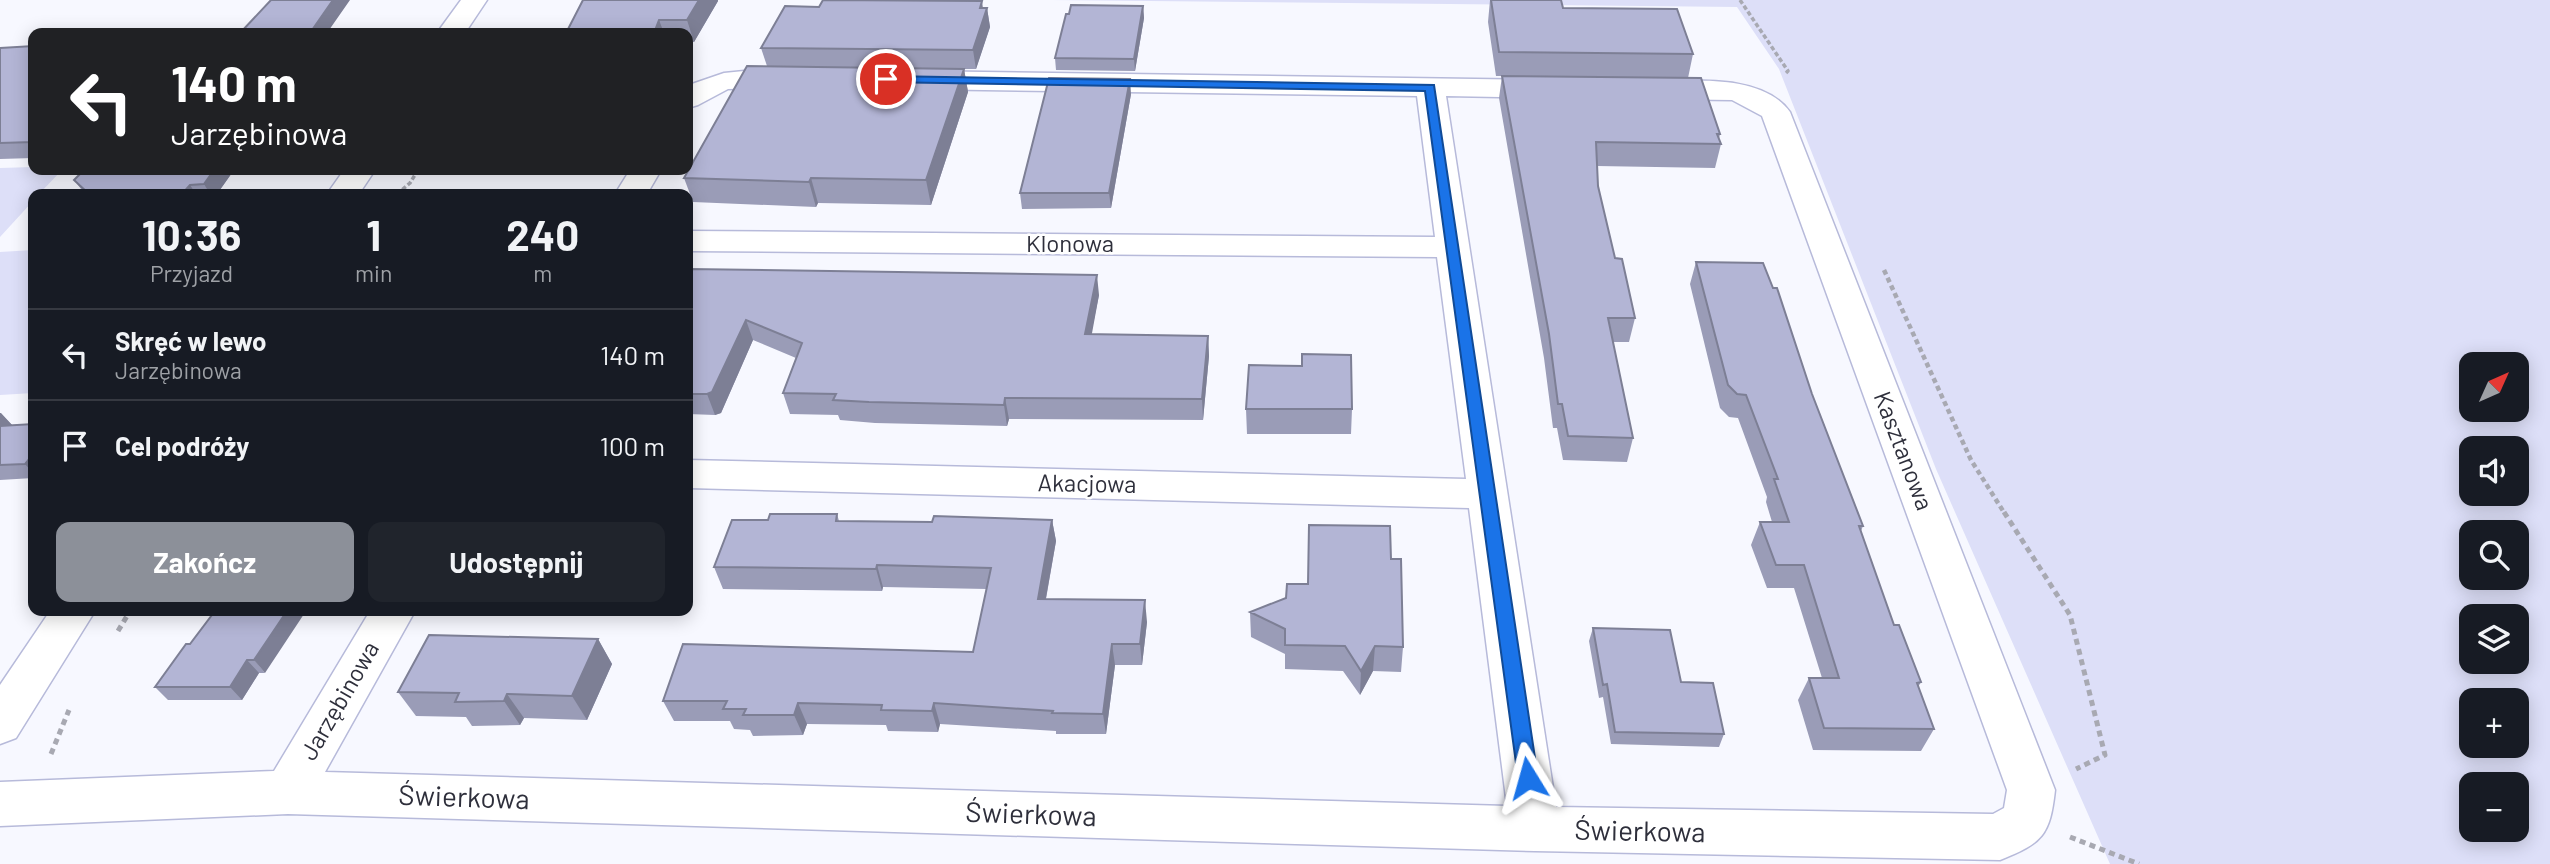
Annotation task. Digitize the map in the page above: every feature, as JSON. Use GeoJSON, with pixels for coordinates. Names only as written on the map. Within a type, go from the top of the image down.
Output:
{"type":"FeatureCollection","features":[{"type":"Feature","properties":{"kind":"street"},"geometry":{"type":"LineString","coordinates":[[454,28],[474,0]]}},
{"type":"Feature","properties":{"kind":"street"},"geometry":{"type":"LineString","coordinates":[[693,95],[701,89],[731,79],[819,79]]}},
{"type":"Feature","properties":{"kind":"street"},"geometry":{"type":"LineString","coordinates":[[888,80],[1580,89]]}},
{"type":"Feature","properties":{"kind":"street"},"geometry":{"type":"LineString","coordinates":[[1430,87],[1535,829]]}},
{"type":"Feature","properties":{"kind":"street"},"geometry":{"type":"LineString","coordinates":[[1620,89],[1738,91],[1775,97]]}},
{"type":"Feature","properties":{"kind":"street","name":"Kasztanowa"},"geometry":{"type":"LineString","coordinates":[[1775,97],[2029,805]]}},
{"type":"Feature","properties":{"kind":"street","name":"Klonowa"},"geometry":{"type":"LineString","coordinates":[[693,241],[1451,247]]}},
{"type":"Feature","properties":{"kind":"street","name":"Akacjowa"},"geometry":{"type":"LineString","coordinates":[[693,474],[1486,494]]}},
{"type":"Feature","properties":{"kind":"street"},"geometry":{"type":"LineString","coordinates":[[0,724],[70,616]]}},
{"type":"Feature","properties":{"kind":"street","name":"Jarzębinowa"},"geometry":{"type":"LineString","coordinates":[[288,792],[390,616]]}},
{"type":"Feature","properties":{"kind":"street","name":"Świerkowa"},"geometry":{"type":"LineString","coordinates":[[13,803],[288,792],[1535,829],[1680,848],[2000,837],[2029,805]]}},
{"type":"Feature","properties":{"kind":"path"},"geometry":{"type":"LineString","coordinates":[[1740,0],[1788,71]]}},
{"type":"Feature","properties":{"kind":"path"},"geometry":{"type":"LineString","coordinates":[[1775,97],[1788,71]]}},
{"type":"Feature","properties":{"kind":"path"},"geometry":{"type":"LineString","coordinates":[[1775,97],[1788,71]]}},
{"type":"Feature","properties":{"kind":"path"},"geometry":{"type":"LineString","coordinates":[[403,189],[415,175]]}},
{"type":"Feature","properties":{"kind":"path"},"geometry":{"type":"LineString","coordinates":[[1878,258],[1971,460],[2070,615],[2105,755],[2029,805],[2139,864]]}},
{"type":"Feature","properties":{"kind":"path"},"geometry":{"type":"LineString","coordinates":[[116,633],[127,616]]}},
{"type":"Feature","properties":{"kind":"path"},"geometry":{"type":"LineString","coordinates":[[13,803],[49,759],[74,701]]}},
{"type":"Feature","properties":{"kind":"shaded area"},"geometry":{"type":"Polygon","coordinates":[[[1051,0],[2550,0],[2550,864],[2110,864],[1936,469],[1779,69],[1737,7],[1051,0]]]}},
{"type":"Feature","properties":{"kind":"shaded area"},"geometry":{"type":"Polygon","coordinates":[[[28,167],[28,175],[57,175],[44,189],[28,189],[28,206],[0,237],[0,168],[28,167]]]}},
{"type":"Feature","properties":{"kind":"shaded area"},"geometry":{"type":"Polygon","coordinates":[[[28,250],[28,393],[0,395],[0,252],[28,250]]]}},
{"type":"Feature","properties":{"kind":"building"},"geometry":{"type":"Polygon","coordinates":[[[271,0],[333,0],[313,28],[245,28],[271,0]]]}},
{"type":"Feature","properties":{"kind":"building"},"geometry":{"type":"Polygon","coordinates":[[[583,0],[699,0],[687,20],[659,20],[656,28],[569,28],[583,0]]]}},
{"type":"Feature","properties":{"kind":"building"},"geometry":{"type":"Polygon","coordinates":[[[823,0],[982,1],[980,8],[987,8],[973,50],[761,48],[785,6],[819,7],[823,0]]]}},
{"type":"Feature","properties":{"kind":"building"},"geometry":{"type":"Polygon","coordinates":[[[1491,0],[1561,0],[1563,8],[1677,9],[1693,54],[1499,52],[1491,0]]]}},
{"type":"Feature","properties":{"kind":"building"},"geometry":{"type":"Polygon","coordinates":[[[1071,5],[1143,6],[1134,59],[1055,58],[1066,14],[1069,14],[1071,5]]]}},
{"type":"Feature","properties":{"kind":"building"},"geometry":{"type":"Polygon","coordinates":[[[28,46],[28,142],[0,143],[0,48],[28,46]]]}},
{"type":"Feature","properties":{"kind":"building"},"geometry":{"type":"Polygon","coordinates":[[[747,66],[964,69],[926,180],[811,178],[809,182],[684,178],[686,175],[693,175],[693,162],[747,66]]]}},
{"type":"Feature","properties":{"kind":"building"},"geometry":{"type":"Polygon","coordinates":[[[1502,76],[1701,78],[1721,144],[1596,142],[1598,186],[1615,258],[1622,259],[1635,318],[1608,318],[1633,438],[1568,436],[1562,404],[1558,404],[1549,334],[1502,76]]]}},
{"type":"Feature","properties":{"kind":"building"},"geometry":{"type":"Polygon","coordinates":[[[1049,78],[1130,79],[1109,193],[1020,193],[1049,78]]]}},
{"type":"Feature","properties":{"kind":"building"},"geometry":{"type":"Polygon","coordinates":[[[79,175],[210,175],[204,184],[190,185],[186,189],[84,189],[74,180],[79,175]]]}},
{"type":"Feature","properties":{"kind":"building"},"geometry":{"type":"Polygon","coordinates":[[[1696,262],[1763,263],[1773,288],[1777,288],[1812,394],[1863,526],[1859,526],[1894,625],[1899,625],[1921,682],[1917,683],[1934,729],[1824,728],[1809,678],[1839,678],[1804,565],[1776,565],[1760,522],[1789,522],[1774,479],[1778,479],[1746,395],[1737,394],[1728,385],[1696,262]]]}},
{"type":"Feature","properties":{"kind":"building"},"geometry":{"type":"Polygon","coordinates":[[[693,269],[1097,275],[1085,334],[1208,336],[1202,399],[1005,398],[1004,405],[869,402],[833,400],[836,394],[783,393],[802,343],[746,320],[712,392],[693,394],[693,269]]]}},
{"type":"Feature","properties":{"kind":"building"},"geometry":{"type":"Polygon","coordinates":[[[1302,354],[1351,355],[1352,409],[1246,409],[1249,365],[1302,366],[1302,354]]]}},
{"type":"Feature","properties":{"kind":"building"},"geometry":{"type":"Polygon","coordinates":[[[28,424],[28,460],[25,464],[0,465],[0,426],[28,424]]]}},
{"type":"Feature","properties":{"kind":"building"},"geometry":{"type":"Polygon","coordinates":[[[770,514],[837,514],[836,521],[932,522],[934,516],[1052,520],[1038,599],[1145,600],[1140,644],[1112,644],[1103,714],[1052,713],[1053,711],[934,703],[932,711],[881,710],[882,705],[798,703],[794,715],[743,715],[746,709],[723,709],[727,701],[663,701],[683,644],[973,652],[991,568],[877,565],[876,569],[714,567],[732,520],[768,520],[770,514]]]}},
{"type":"Feature","properties":{"kind":"building"},"geometry":{"type":"Polygon","coordinates":[[[1309,525],[1390,526],[1391,559],[1401,559],[1403,647],[1375,646],[1361,671],[1345,646],[1285,645],[1285,629],[1250,612],[1286,598],[1287,584],[1308,584],[1309,525]]]}},
{"type":"Feature","properties":{"kind":"building"},"geometry":{"type":"Polygon","coordinates":[[[211,616],[284,616],[254,660],[247,660],[230,687],[155,687],[186,644],[190,644],[211,616]]]}},
{"type":"Feature","properties":{"kind":"building"},"geometry":{"type":"Polygon","coordinates":[[[1593,628],[1670,630],[1681,682],[1713,683],[1724,734],[1615,732],[1607,684],[1603,685],[1593,628]]]}},
{"type":"Feature","properties":{"kind":"building"},"geometry":{"type":"Polygon","coordinates":[[[429,635],[598,639],[572,696],[507,694],[504,701],[455,702],[459,693],[398,692],[429,635]]]}},
{"type":"Feature","properties":{"kind":"route"},"geometry":{"type":"LineString","coordinates":[[886,79],[1430,87],[1528,778]]}}]}
